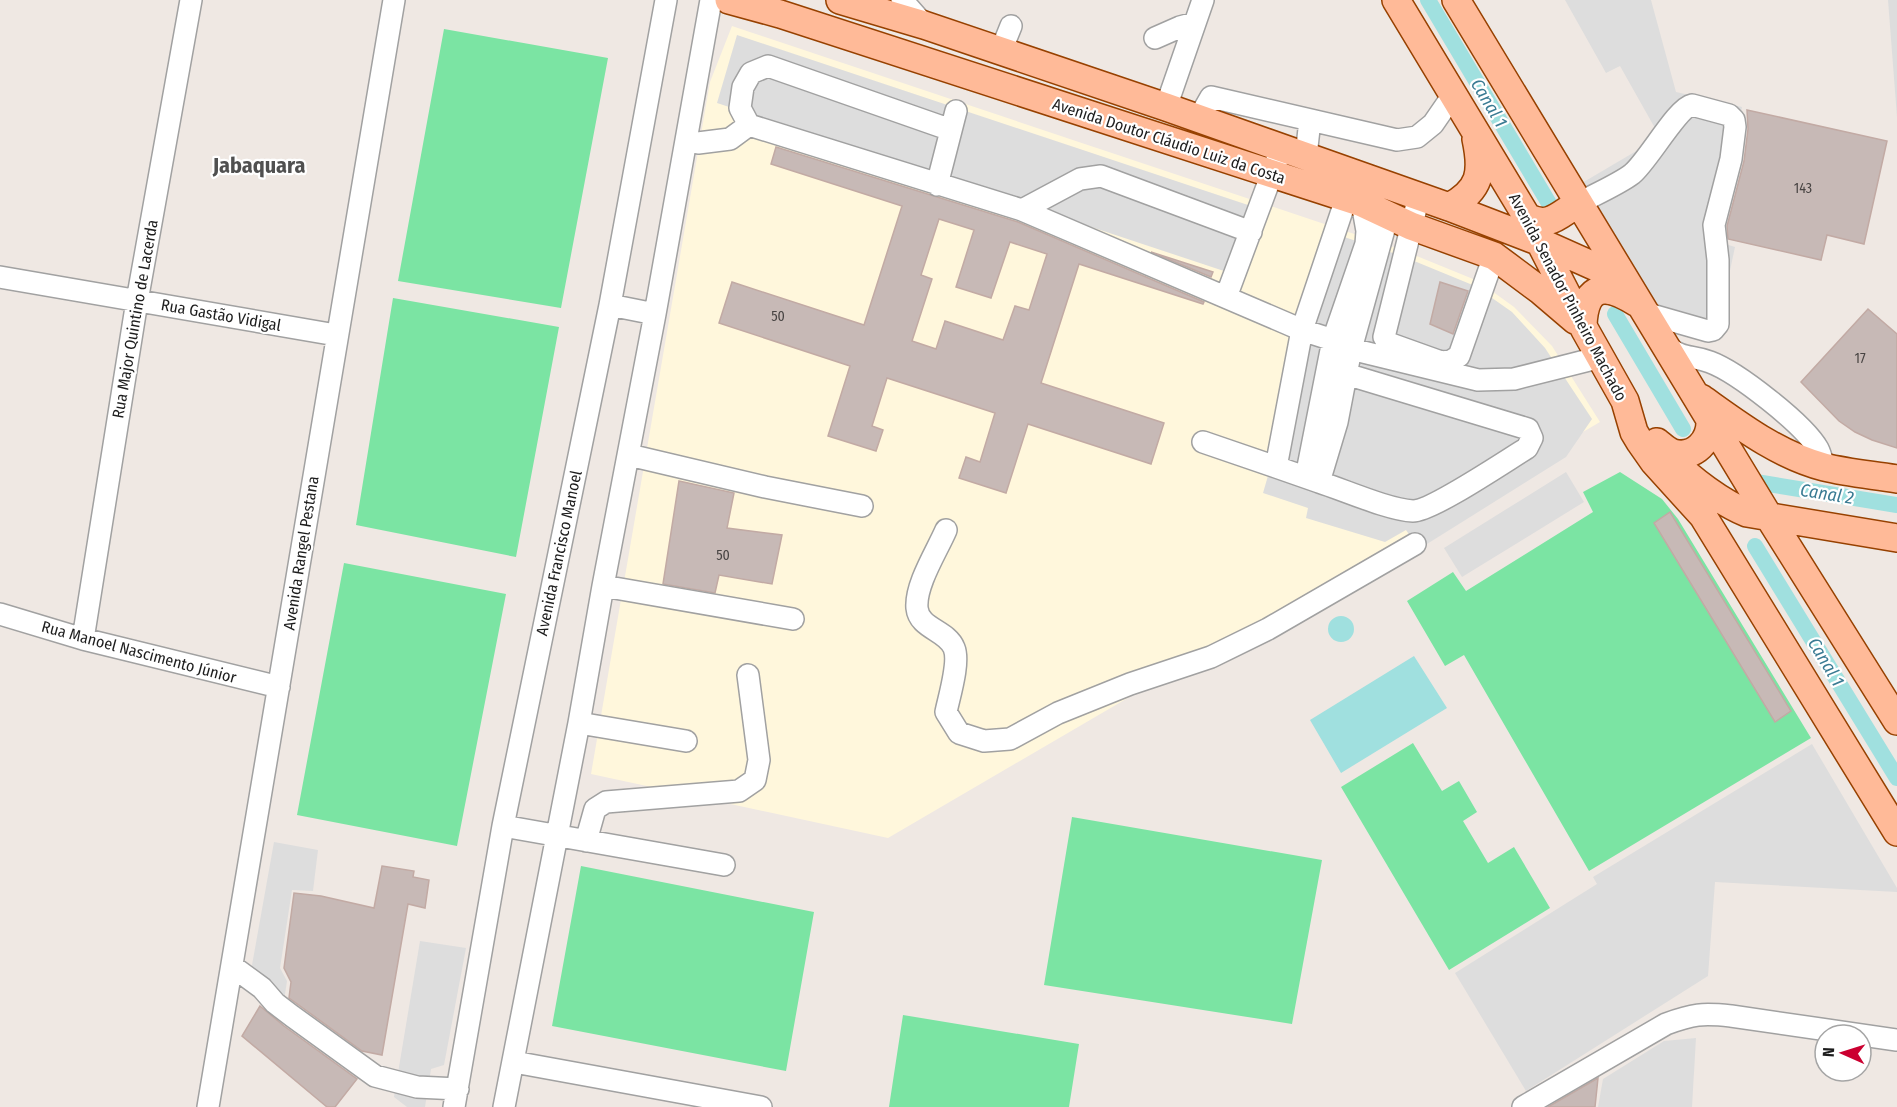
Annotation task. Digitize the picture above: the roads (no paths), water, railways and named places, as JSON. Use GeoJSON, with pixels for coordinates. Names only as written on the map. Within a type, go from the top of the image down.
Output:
{"type":"FeatureCollection","features":[{"type":"Feature","properties":{"kind":"main road","name":"Avenida Doutor Cláudio Luiz da Costa"},"geometry":{"type":"LineString","coordinates":[[729,0],[780,14],[1354,201],[1494,256],[1584,327]]}},
{"type":"Feature","properties":{"kind":"main road","name":"Avenida Senador Pinheiro Machado"},"geometry":{"type":"LineString","coordinates":[[1396,0],[1527,217],[1625,401],[1634,432],[1640,442],[1654,462],[1703,516],[1897,832]]}},
{"type":"Feature","properties":{"kind":"main road"},"geometry":{"type":"LineString","coordinates":[[1456,0],[1692,392],[1897,721]]}},
{"type":"Feature","properties":{"kind":"main road","name":"Avenida Doutor Cláudio Luiz da Costa"},"geometry":{"type":"LineString","coordinates":[[846,1],[1166,107],[1419,196],[1540,242],[1625,280]]}},
{"type":"Feature","properties":{"kind":"main road"},"geometry":{"type":"LineString","coordinates":[[1449,207],[1461,201],[1472,191],[1478,181],[1479,152],[1475,131]]}},
{"type":"Feature","properties":{"kind":"main road"},"geometry":{"type":"LineString","coordinates":[[1527,217],[1537,222],[1547,222],[1579,203]]}},
{"type":"Feature","properties":{"kind":"main road"},"geometry":{"type":"LineString","coordinates":[[1584,327],[1586,304],[1596,292],[1613,290],[1621,292],[1643,309]]}},
{"type":"Feature","properties":{"kind":"main road"},"geometry":{"type":"LineString","coordinates":[[1692,392],[1770,444],[1794,456],[1824,467],[1897,479]]}},
{"type":"Feature","properties":{"kind":"main road"},"geometry":{"type":"LineString","coordinates":[[1625,401],[1675,463],[1734,508],[1747,513],[1897,538]]}},
{"type":"Feature","properties":{"kind":"main road"},"geometry":{"type":"LineString","coordinates":[[1656,442],[1675,453],[1686,453],[1705,442],[1710,432],[1710,420]]}},
{"type":"Feature","properties":{"kind":"street","name":"Rua Major Quintino de Lacerda"},"geometry":{"type":"LineString","coordinates":[[83,639],[137,301],[191,0]]}},
{"type":"Feature","properties":{"kind":"street","name":"Avenida Rangel Pestana"},"geometry":{"type":"LineString","coordinates":[[208,1107],[394,0]]}},
{"type":"Feature","properties":{"kind":"street","name":"Avenida Francisco Manoel"},"geometry":{"type":"LineString","coordinates":[[456,1098],[612,306],[666,0]]}},
{"type":"Feature","properties":{"kind":"street"},"geometry":{"type":"LineString","coordinates":[[504,1107],[514,1062],[549,834],[579,723],[629,455],[651,313],[686,141],[711,0]]}},
{"type":"Feature","properties":{"kind":"street"},"geometry":{"type":"LineString","coordinates":[[902,0],[924,25]]}},
{"type":"Feature","properties":{"kind":"street"},"geometry":{"type":"LineString","coordinates":[[1166,107],[1203,0]]}},
{"type":"Feature","properties":{"kind":"street"},"geometry":{"type":"LineString","coordinates":[[1155,38],[1195,23]]}},
{"type":"Feature","properties":{"kind":"street"},"geometry":{"type":"LineString","coordinates":[[1001,51],[1011,26]]}},
{"type":"Feature","properties":{"kind":"street"},"geometry":{"type":"LineString","coordinates":[[937,185],[953,121],[768,66],[751,72],[742,87],[740,108],[749,125],[937,185],[1022,210],[1342,345],[1478,380],[1514,379],[1601,357]]}},
{"type":"Feature","properties":{"kind":"street"},"geometry":{"type":"LineString","coordinates":[[1198,118],[1211,97],[1396,140],[1417,137],[1433,124],[1453,94]]}},
{"type":"Feature","properties":{"kind":"street"},"geometry":{"type":"LineString","coordinates":[[1579,203],[1632,174],[1687,106],[1692,105],[1729,115],[1734,120],[1736,127],[1731,159],[1714,225],[1718,260],[1718,324],[1713,330],[1708,331],[1643,309]]}},
{"type":"Feature","properties":{"kind":"street"},"geometry":{"type":"LineString","coordinates":[[1226,297],[1272,174],[1294,152],[1310,120]]}},
{"type":"Feature","properties":{"kind":"street"},"geometry":{"type":"LineString","coordinates":[[686,141],[730,139],[749,125]]}},
{"type":"Feature","properties":{"kind":"street"},"geometry":{"type":"LineString","coordinates":[[1022,210],[1080,179],[1101,176],[1251,232]]}},
{"type":"Feature","properties":{"kind":"street"},"geometry":{"type":"LineString","coordinates":[[1313,479],[1337,422],[1346,374],[1342,345],[1399,220],[1419,196]]}},
{"type":"Feature","properties":{"kind":"street"},"geometry":{"type":"LineString","coordinates":[[1276,467],[1302,330],[1354,201]]}},
{"type":"Feature","properties":{"kind":"street"},"geometry":{"type":"LineString","coordinates":[[1313,479],[1366,244],[1367,231],[1354,201]]}},
{"type":"Feature","properties":{"kind":"street"},"geometry":{"type":"LineString","coordinates":[[1399,220],[1384,336],[1388,344],[1441,362],[1451,361],[1459,356],[1494,256]]}},
{"type":"Feature","properties":{"kind":"street","name":"Rua Gastão Vidigal"},"geometry":{"type":"LineString","coordinates":[[0,277],[336,335]]}},
{"type":"Feature","properties":{"kind":"street"},"geometry":{"type":"LineString","coordinates":[[612,306],[651,313]]}},
{"type":"Feature","properties":{"kind":"street"},"geometry":{"type":"LineString","coordinates":[[1664,344],[1676,355],[1701,359],[1722,368],[1768,400],[1812,441],[1824,467]]}},
{"type":"Feature","properties":{"kind":"street"},"geometry":{"type":"LineString","coordinates":[[1203,442],[1400,509],[1416,511],[1435,504],[1527,448],[1532,438],[1528,429],[1346,374]]}},
{"type":"Feature","properties":{"kind":"street"},"geometry":{"type":"LineString","coordinates":[[629,455],[765,487],[862,506]]}},
{"type":"Feature","properties":{"kind":"street"},"geometry":{"type":"LineString","coordinates":[[946,530],[919,591],[917,610],[925,624],[945,635],[954,648],[955,665],[946,712],[959,733],[984,741],[1010,739],[1069,709],[1130,684],[1211,657],[1268,629],[1415,544]]}},
{"type":"Feature","properties":{"kind":"street"},"geometry":{"type":"LineString","coordinates":[[603,586],[792,620]]}},
{"type":"Feature","properties":{"kind":"street","name":"Rua Manoel Nascimento Júnior"},"geometry":{"type":"LineString","coordinates":[[0,614],[83,639],[279,687]]}},
{"type":"Feature","properties":{"kind":"street"},"geometry":{"type":"LineString","coordinates":[[586,842],[596,809],[606,802],[739,791],[755,780],[759,760],[748,675]]}},
{"type":"Feature","properties":{"kind":"street"},"geometry":{"type":"LineString","coordinates":[[579,723],[686,741]]}},
{"type":"Feature","properties":{"kind":"street"},"geometry":{"type":"LineString","coordinates":[[511,827],[724,865]]}},
{"type":"Feature","properties":{"kind":"street"},"geometry":{"type":"LineString","coordinates":[[232,966],[262,988],[275,1003],[375,1076],[456,1098]]}},
{"type":"Feature","properties":{"kind":"street"},"geometry":{"type":"LineString","coordinates":[[1523,1107],[1666,1024],[1690,1015],[1703,1013],[1731,1016],[1897,1040]]}},
{"type":"Feature","properties":{"kind":"street"},"geometry":{"type":"LineString","coordinates":[[514,1062],[761,1107]]}},
{"type":"Feature","properties":{"kind":"street"},"geometry":{"type":"LineString","coordinates":[[509,1084],[511,1107]]}},
{"type":"Feature","properties":{"kind":"water"},"geometry":{"type":"Polygon","coordinates":[[[1341,616],[1350,620],[1354,629],[1350,638],[1341,642],[1332,638],[1328,629],[1332,620],[1341,616]]]}},
{"type":"Feature","properties":{"kind":"water"},"geometry":{"type":"Polygon","coordinates":[[[1414,656],[1447,708],[1341,773],[1310,720],[1414,656]]]}},
{"type":"Feature","properties":{"kind":"waterway","name":"Canal 1"},"geometry":{"type":"LineString","coordinates":[[1428,0],[1550,205]]}},
{"type":"Feature","properties":{"kind":"waterway","name":"Canal 1"},"geometry":{"type":"LineString","coordinates":[[1615,314],[1683,429]]}},
{"type":"Feature","properties":{"kind":"waterway","name":"Canal 2"},"geometry":{"type":"LineString","coordinates":[[1756,482],[1897,505]]}},
{"type":"Feature","properties":{"kind":"waterway","name":"Canal 1"},"geometry":{"type":"LineString","coordinates":[[1755,546],[1897,778]]}},
{"type":"Feature","properties":{"kind":"district","name":"Jabaquara"},"geometry":{"type":"Point","coordinates":[259,165]}}]}
